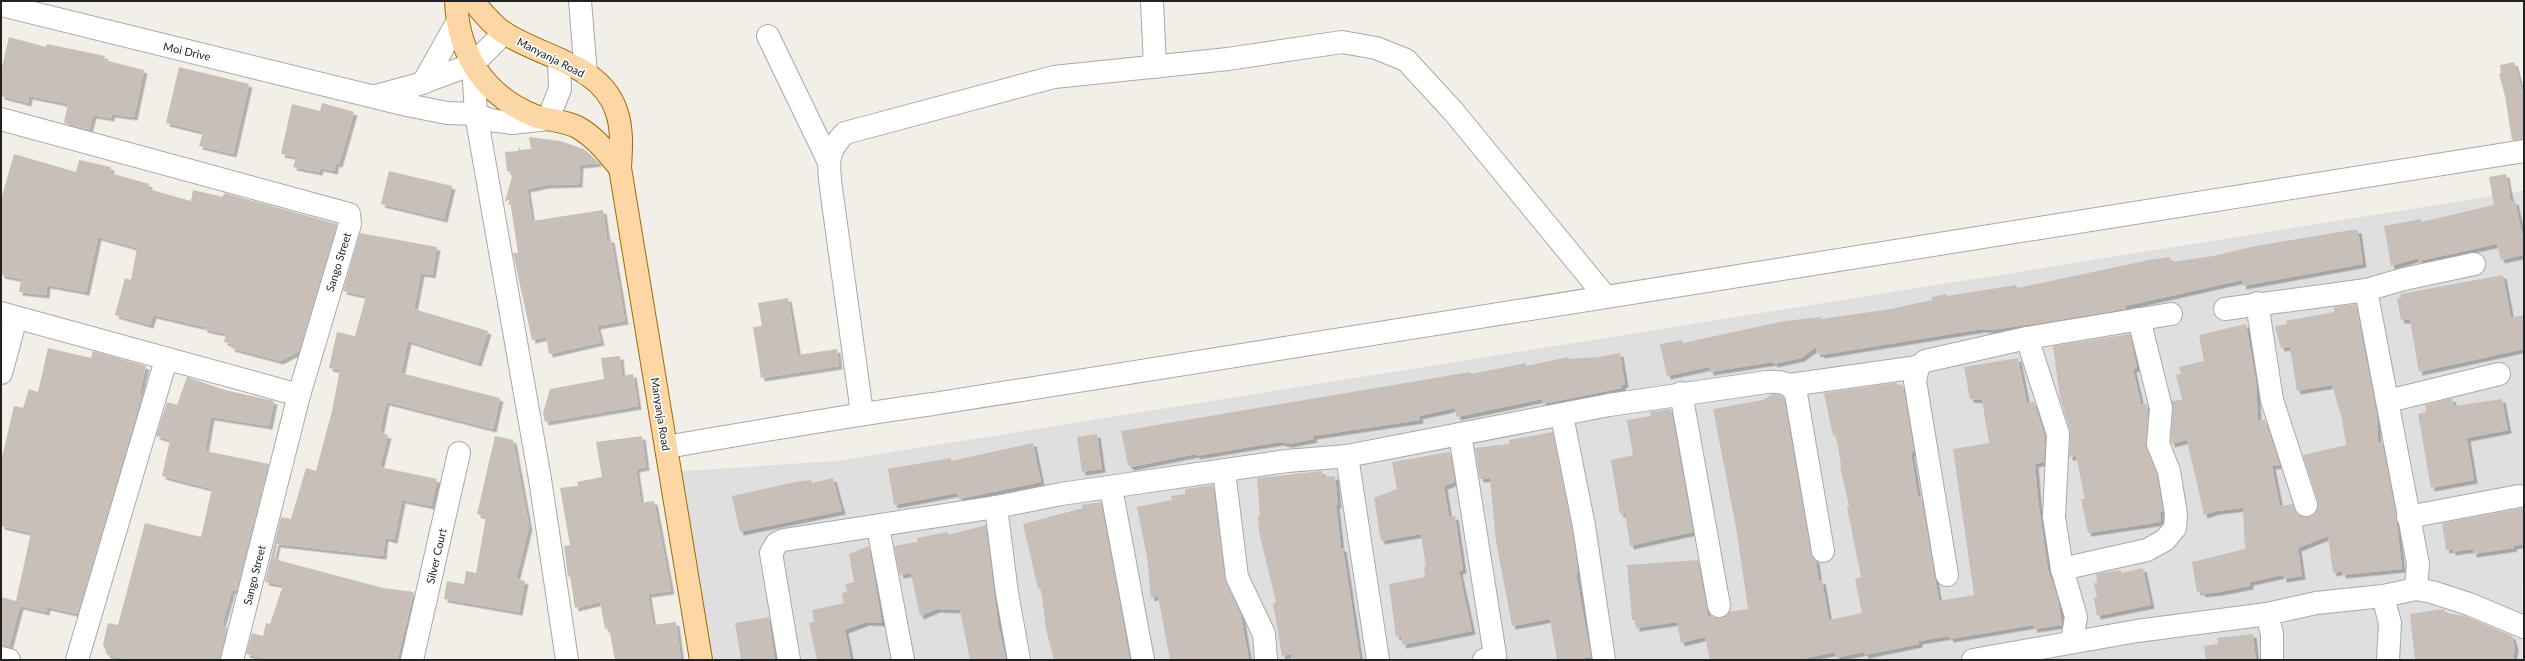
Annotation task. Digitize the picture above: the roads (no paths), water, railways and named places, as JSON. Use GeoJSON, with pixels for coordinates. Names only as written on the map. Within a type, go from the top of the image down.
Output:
{"type":"FeatureCollection","features":[{"type":"Feature","properties":{"kind":"main road","name":"Manyanja Road"},"geometry":{"type":"LineString","coordinates":[[474,1],[487,18],[504,33],[586,74],[608,94],[616,109],[621,133],[620,168],[701,660]]}},
{"type":"Feature","properties":{"kind":"main road"},"geometry":{"type":"LineString","coordinates":[[457,11],[473,64],[485,84],[503,100],[534,115],[548,119],[561,120],[588,134],[620,168]]}},
{"type":"Feature","properties":{"kind":"street"},"geometry":{"type":"LineString","coordinates":[[580,1],[586,74]]}},
{"type":"Feature","properties":{"kind":"street"},"geometry":{"type":"LineString","coordinates":[[1152,1],[1155,66]]}},
{"type":"Feature","properties":{"kind":"street","name":"Moi Drive"},"geometry":{"type":"LineString","coordinates":[[1,5],[448,113],[476,114],[490,120],[512,123],[548,119]]}},
{"type":"Feature","properties":{"kind":"street"},"geometry":{"type":"LineString","coordinates":[[423,83],[457,11]]}},
{"type":"Feature","properties":{"kind":"street"},"geometry":{"type":"LineString","coordinates":[[374,96],[423,83],[473,64],[504,33]]}},
{"type":"Feature","properties":{"kind":"street"},"geometry":{"type":"LineString","coordinates":[[768,36],[828,160],[862,414]]}},
{"type":"Feature","properties":{"kind":"street"},"geometry":{"type":"LineString","coordinates":[[828,160],[836,142],[845,133],[1054,77],[1228,59],[1342,42],[1376,48],[1406,60],[1453,112],[1605,296]]}},
{"type":"Feature","properties":{"kind":"street"},"geometry":{"type":"LineString","coordinates":[[548,119],[560,90],[559,61]]}},
{"type":"Feature","properties":{"kind":"street"},"geometry":{"type":"LineString","coordinates":[[473,64],[476,114],[540,479],[567,660]]}},
{"type":"Feature","properties":{"kind":"street","name":"Sango Street"},"geometry":{"type":"LineString","coordinates":[[1,120],[349,214],[350,224],[299,395],[232,660]]}},
{"type":"Feature","properties":{"kind":"street"},"geometry":{"type":"LineString","coordinates":[[666,447],[831,421],[862,414],[1076,382],[1605,296],[2524,151]]}},
{"type":"Feature","properties":{"kind":"street"},"geometry":{"type":"LineString","coordinates":[[2225,309],[2257,303],[2366,290],[2404,278],[2474,264]]}},
{"type":"Feature","properties":{"kind":"street"},"geometry":{"type":"LineString","coordinates":[[2366,290],[2418,564],[2416,589]]}},
{"type":"Feature","properties":{"kind":"street"},"geometry":{"type":"LineString","coordinates":[[2257,303],[2272,400],[2306,505]]}},
{"type":"Feature","properties":{"kind":"street"},"geometry":{"type":"LineString","coordinates":[[1790,386],[1918,367],[1925,361],[2027,338],[2171,314]]}},
{"type":"Feature","properties":{"kind":"street"},"geometry":{"type":"LineString","coordinates":[[1,373],[9,316],[299,395]]}},
{"type":"Feature","properties":{"kind":"street"},"geometry":{"type":"LineString","coordinates":[[2062,570],[2147,550],[2165,540],[2175,528],[2176,514],[2169,471],[2158,444],[2160,408],[2139,319]]}},
{"type":"Feature","properties":{"kind":"street"},"geometry":{"type":"LineString","coordinates":[[2027,338],[2058,434],[2054,517],[2062,570],[2076,617],[2072,641]]}},
{"type":"Feature","properties":{"kind":"street"},"geometry":{"type":"LineString","coordinates":[[77,660],[166,360]]}},
{"type":"Feature","properties":{"kind":"street"},"geometry":{"type":"LineString","coordinates":[[1918,367],[1915,382],[1946,575]]}},
{"type":"Feature","properties":{"kind":"street"},"geometry":{"type":"LineString","coordinates":[[2388,401],[2499,374]]}},
{"type":"Feature","properties":{"kind":"street"},"geometry":{"type":"LineString","coordinates":[[789,660],[771,553],[774,547],[784,540],[878,527],[996,507],[1061,494],[1111,488],[1287,461],[1347,456],[1681,393],[1766,382],[1783,382],[1790,386],[1797,400],[1823,551]]}},
{"type":"Feature","properties":{"kind":"street"},"geometry":{"type":"LineString","coordinates":[[1681,393],[1719,606]]}},
{"type":"Feature","properties":{"kind":"street"},"geometry":{"type":"LineString","coordinates":[[1562,416],[1584,526],[1604,660]]}},
{"type":"Feature","properties":{"kind":"street"},"geometry":{"type":"LineString","coordinates":[[1460,434],[1495,655],[1484,660]]}},
{"type":"Feature","properties":{"kind":"street","name":"Silver Court"},"geometry":{"type":"LineString","coordinates":[[412,660],[459,453]]}},
{"type":"Feature","properties":{"kind":"street"},"geometry":{"type":"LineString","coordinates":[[1347,456],[1378,660]]}},
{"type":"Feature","properties":{"kind":"street"},"geometry":{"type":"LineString","coordinates":[[1224,471],[1237,578],[1264,634],[1266,660]]}},
{"type":"Feature","properties":{"kind":"street"},"geometry":{"type":"LineString","coordinates":[[1111,488],[1143,660]]}},
{"type":"Feature","properties":{"kind":"street"},"geometry":{"type":"LineString","coordinates":[[2408,517],[2519,496]]}},
{"type":"Feature","properties":{"kind":"street"},"geometry":{"type":"LineString","coordinates":[[996,507],[1007,593],[1019,660]]}},
{"type":"Feature","properties":{"kind":"street"},"geometry":{"type":"LineString","coordinates":[[878,527],[903,660]]}},
{"type":"Feature","properties":{"kind":"street"},"geometry":{"type":"LineString","coordinates":[[1973,660],[2072,641],[2267,614],[2316,603],[2383,596],[2416,589],[2432,592],[2469,604],[2524,627]]}},
{"type":"Feature","properties":{"kind":"street"},"geometry":{"type":"LineString","coordinates":[[2383,596],[2390,623],[2388,660]]}},
{"type":"Feature","properties":{"kind":"street"},"geometry":{"type":"LineString","coordinates":[[2267,614],[2272,634],[2272,660]]}},
{"type":"Feature","properties":{"kind":"street"},"geometry":{"type":"LineString","coordinates":[[1,658],[9,660]]}}]}
